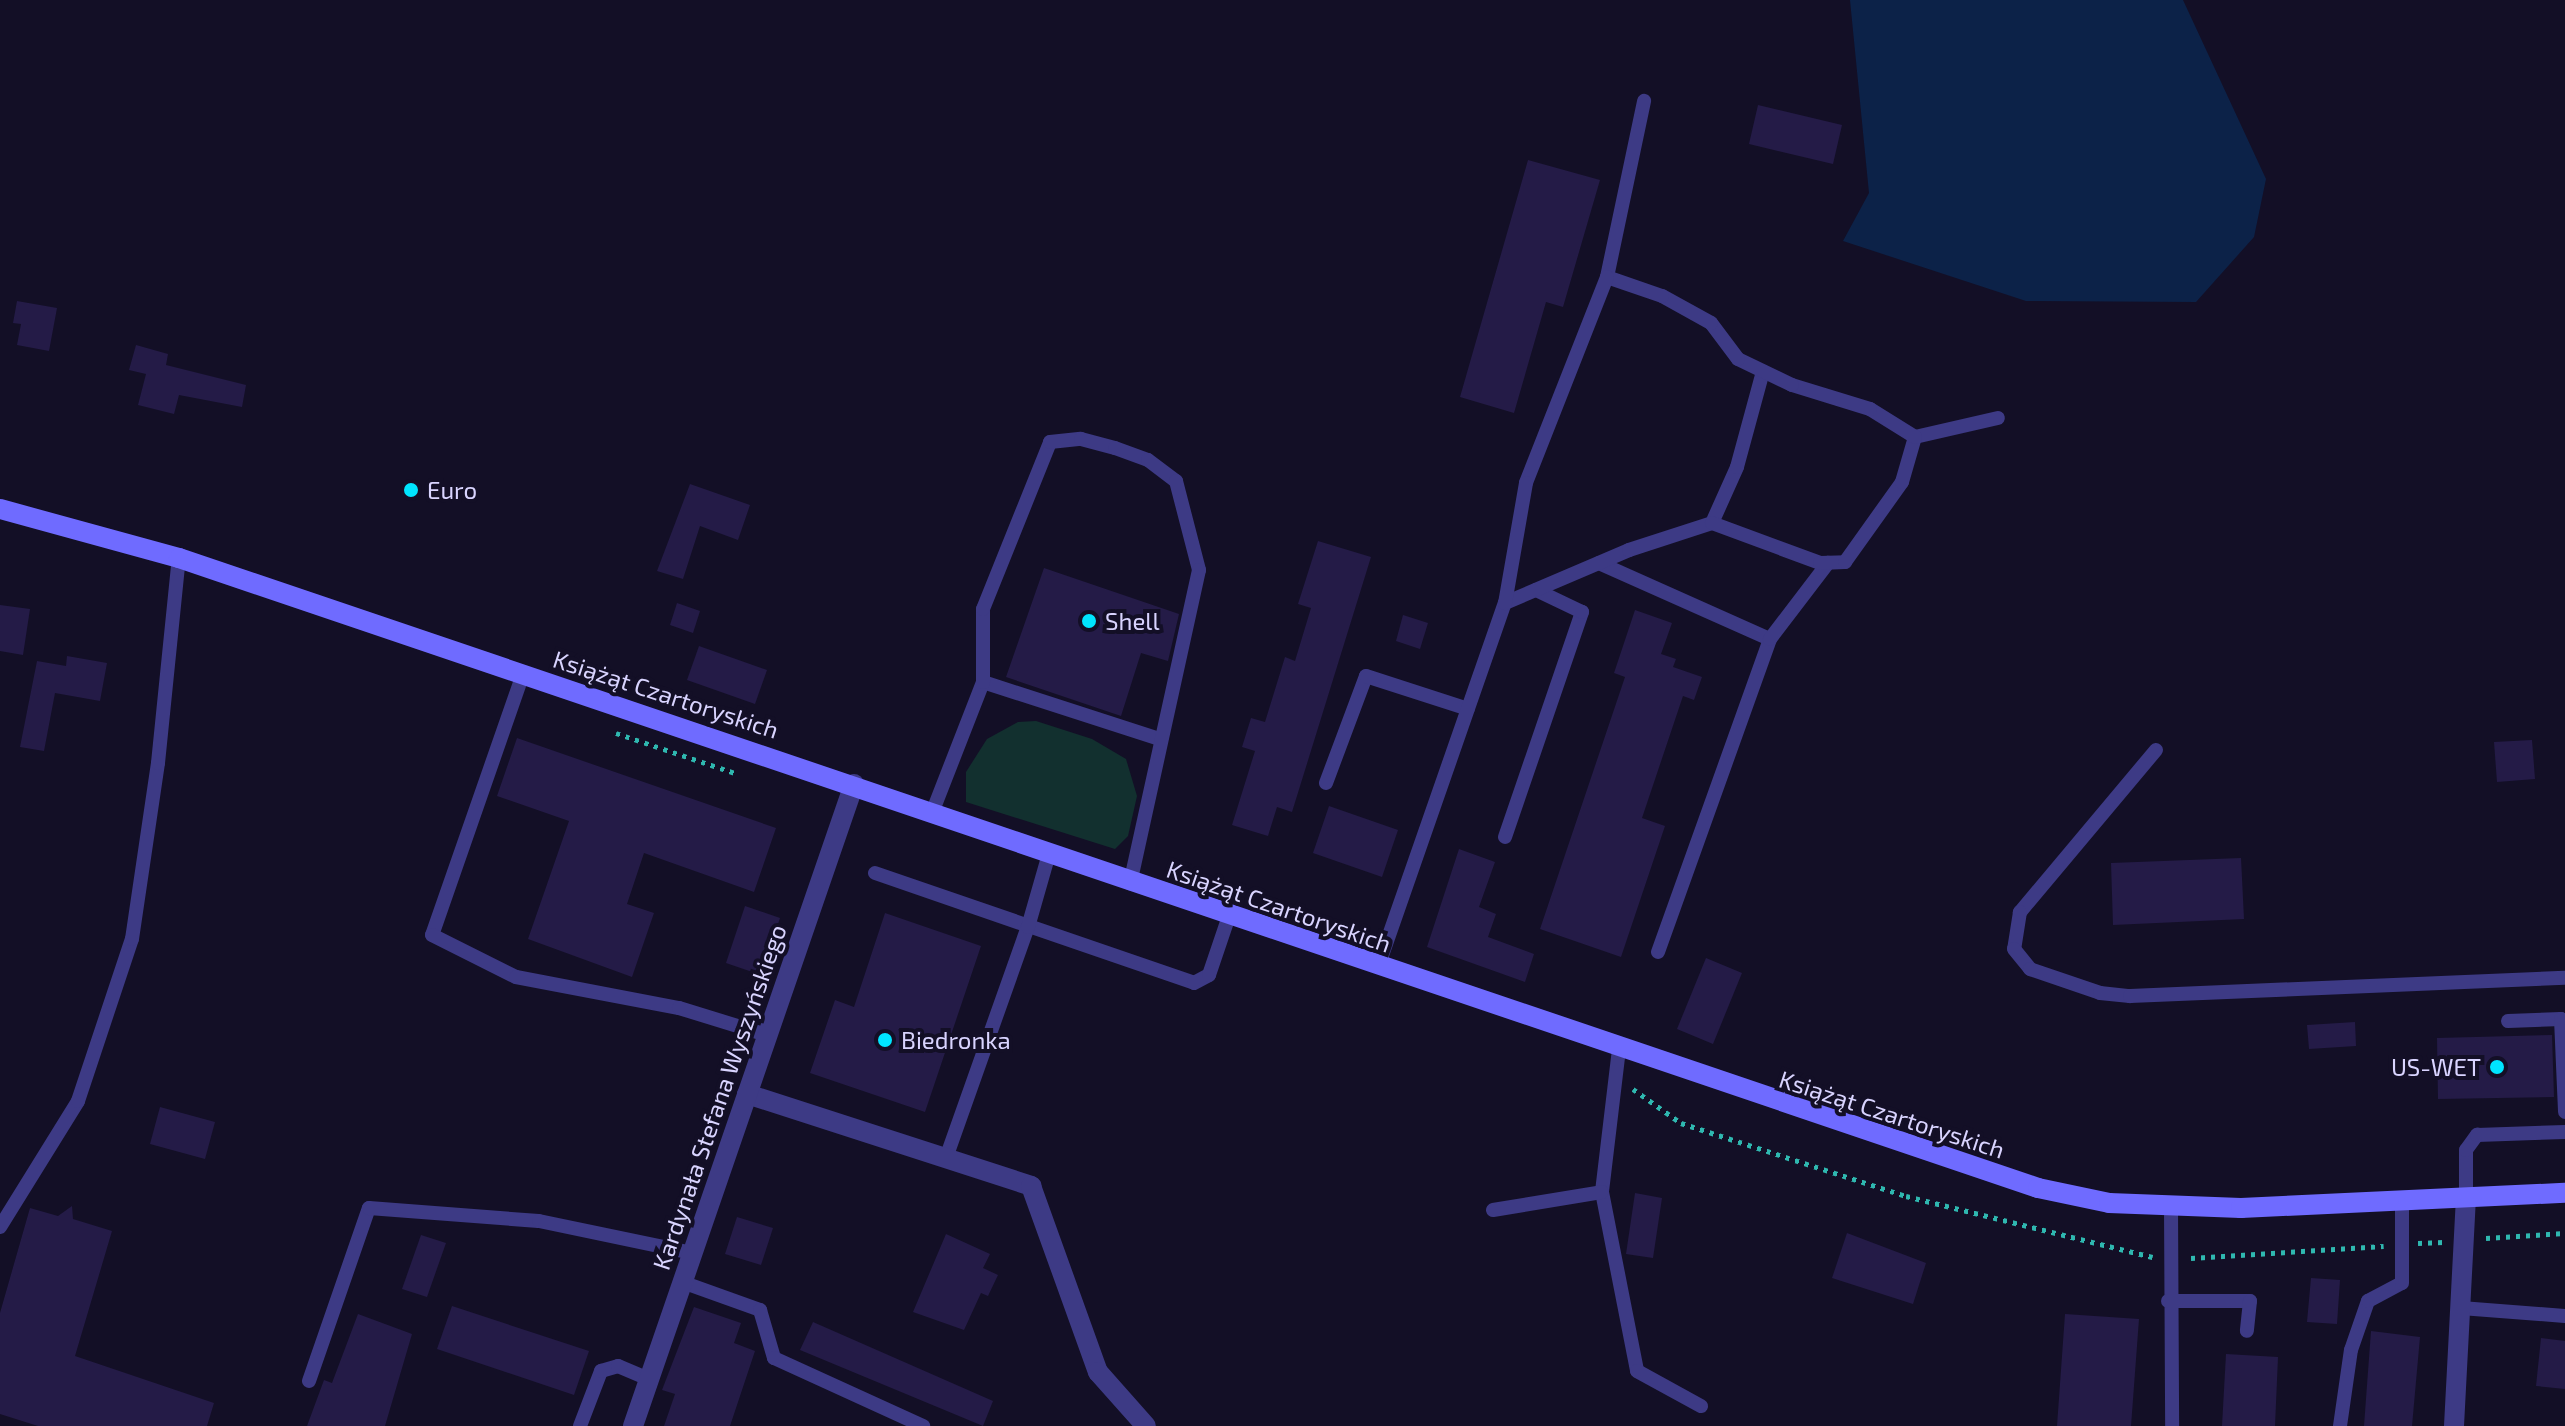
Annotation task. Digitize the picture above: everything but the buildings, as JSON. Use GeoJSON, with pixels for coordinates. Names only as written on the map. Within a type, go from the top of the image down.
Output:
{"type":"FeatureCollection","features":[{"type":"Feature","properties":{"kind":"main road","name":"Książąt Czartoryskich"},"geometry":{"type":"LineString","coordinates":[[0,509],[179,558],[854,784],[1130,883],[2010,1180],[2109,1203],[2171,1207],[2466,1199],[2565,1193]]}},
{"type":"Feature","properties":{"kind":"street","name":"Kardynała Stefana Wyszyńskiego"},"geometry":{"type":"LineString","coordinates":[[633,1426],[854,784]]}},
{"type":"Feature","properties":{"kind":"street"},"geometry":{"type":"LineString","coordinates":[[747,1094],[1031,1186],[1098,1372],[1146,1426]]}},
{"type":"Feature","properties":{"kind":"street"},"geometry":{"type":"LineString","coordinates":[[2454,1426],[2466,1199]]}},
{"type":"Feature","properties":{"kind":"lane"},"geometry":{"type":"LineString","coordinates":[[1378,967],[1505,603],[1526,483],[1607,277],[1644,101]]}},
{"type":"Feature","properties":{"kind":"lane"},"geometry":{"type":"LineString","coordinates":[[1607,277],[1662,296],[1711,323],[1738,359],[1870,409],[1915,437],[1998,418]]}},
{"type":"Feature","properties":{"kind":"lane"},"geometry":{"type":"LineString","coordinates":[[1712,523],[1737,467],[1763,371]]}},
{"type":"Feature","properties":{"kind":"lane"},"geometry":{"type":"LineString","coordinates":[[1505,603],[1599,563],[1712,523],[1828,563],[1845,562],[1902,482],[1915,437]]}},
{"type":"Feature","properties":{"kind":"lane"},"geometry":{"type":"LineString","coordinates":[[932,813],[983,682],[983,609],[1050,442],[1081,439],[1115,448],[1148,460],[1176,481],[1199,570],[1159,739],[1130,883]]}},
{"type":"Feature","properties":{"kind":"lane"},"geometry":{"type":"LineString","coordinates":[[0,1227],[78,1101],[132,939],[158,763],[179,558]]}},
{"type":"Feature","properties":{"kind":"lane"},"geometry":{"type":"LineString","coordinates":[[1599,563],[1770,639]]}},
{"type":"Feature","properties":{"kind":"lane"},"geometry":{"type":"LineString","coordinates":[[1658,952],[1770,639],[1828,563]]}},
{"type":"Feature","properties":{"kind":"lane"},"geometry":{"type":"LineString","coordinates":[[1505,837],[1582,612],[1536,590]]}},
{"type":"Feature","properties":{"kind":"lane"},"geometry":{"type":"LineString","coordinates":[[523,674],[432,935],[516,977],[679,1008],[767,1035]]}},
{"type":"Feature","properties":{"kind":"lane"},"geometry":{"type":"LineString","coordinates":[[1326,783],[1366,676],[1468,709]]}},
{"type":"Feature","properties":{"kind":"lane"},"geometry":{"type":"LineString","coordinates":[[983,682],[1159,739]]}},
{"type":"Feature","properties":{"kind":"lane"},"geometry":{"type":"LineString","coordinates":[[2156,750],[2020,912],[2014,949],[2030,969],[2100,993],[2130,996],[2565,978]]}},
{"type":"Feature","properties":{"kind":"lane"},"geometry":{"type":"LineString","coordinates":[[946,1158],[1028,927],[1049,854]]}},
{"type":"Feature","properties":{"kind":"lane"},"geometry":{"type":"LineString","coordinates":[[875,873],[1194,983],[1209,975],[1229,916]]}},
{"type":"Feature","properties":{"kind":"lane"},"geometry":{"type":"LineString","coordinates":[[2508,1021],[2561,1019],[2565,1112]]}},
{"type":"Feature","properties":{"kind":"lane"},"geometry":{"type":"LineString","coordinates":[[1619,1049],[1602,1192],[1637,1371],[1701,1406]]}},
{"type":"Feature","properties":{"kind":"lane"},"geometry":{"type":"LineString","coordinates":[[2466,1199],[2466,1150],[2477,1135],[2565,1132]]}},
{"type":"Feature","properties":{"kind":"lane"},"geometry":{"type":"LineString","coordinates":[[1493,1210],[1602,1192]]}},
{"type":"Feature","properties":{"kind":"lane"},"geometry":{"type":"LineString","coordinates":[[2340,1426],[2351,1350],[2368,1301],[2402,1283],[2402,1201]]}},
{"type":"Feature","properties":{"kind":"lane"},"geometry":{"type":"LineString","coordinates":[[2171,1207],[2168,1301],[2172,1426]]}},
{"type":"Feature","properties":{"kind":"lane"},"geometry":{"type":"LineString","coordinates":[[309,1381],[369,1208],[539,1221],[692,1253]]}},
{"type":"Feature","properties":{"kind":"lane"},"geometry":{"type":"LineString","coordinates":[[682,1282],[760,1310],[774,1358],[923,1426]]}},
{"type":"Feature","properties":{"kind":"lane"},"geometry":{"type":"LineString","coordinates":[[2168,1301],[2250,1301],[2247,1331]]}},
{"type":"Feature","properties":{"kind":"lane"},"geometry":{"type":"LineString","coordinates":[[2461,1308],[2565,1316]]}},
{"type":"Feature","properties":{"kind":"lane"},"geometry":{"type":"LineString","coordinates":[[580,1426],[601,1371],[618,1366],[649,1379]]}},
{"type":"Feature","properties":{"kind":"green space"},"geometry":{"type":"Polygon","coordinates":[[[1036,721],[1092,739],[1126,759],[1137,796],[1128,836],[1115,849],[966,802],[966,772],[987,739],[1018,722],[1036,721]]]}},
{"type":"Feature","properties":{"kind":"water"},"geometry":{"type":"Polygon","coordinates":[[[1850,0],[2183,0],[2266,179],[2254,237],[2196,302],[2026,301],[1843,241],[1869,193],[1850,0]]]}},
{"type":"Feature","properties":{"kind":"place","name":"Euro"},"geometry":{"type":"Point","coordinates":[411,490]}},
{"type":"Feature","properties":{"kind":"place","name":"Shell"},"geometry":{"type":"Point","coordinates":[1089,621]}},
{"type":"Feature","properties":{"kind":"place","name":"Biedronka"},"geometry":{"type":"Point","coordinates":[885,1040]}},
{"type":"Feature","properties":{"kind":"place","name":"US-WET"},"geometry":{"type":"Point","coordinates":[2497,1067]}}]}
